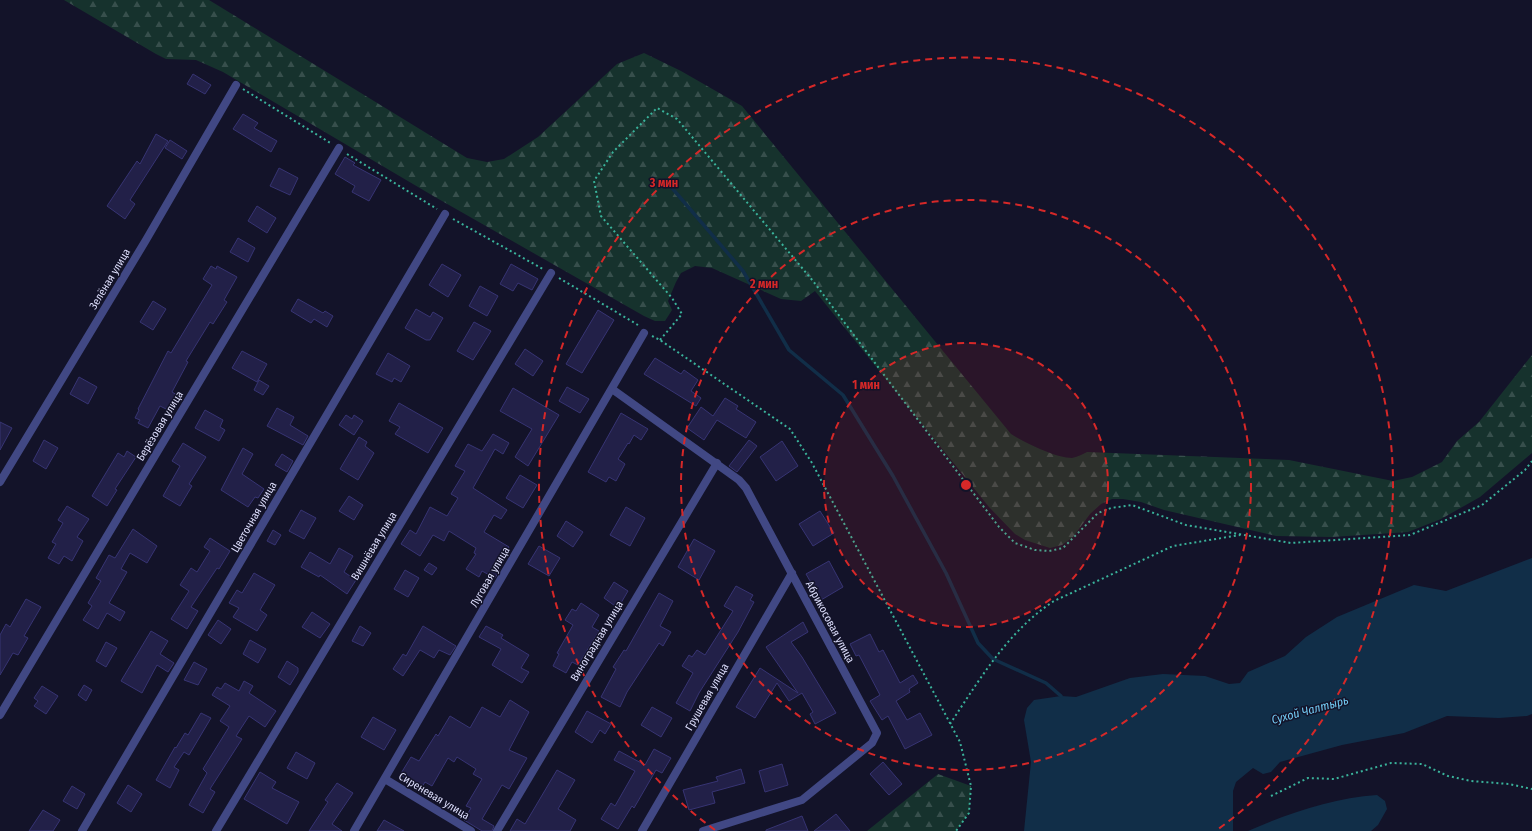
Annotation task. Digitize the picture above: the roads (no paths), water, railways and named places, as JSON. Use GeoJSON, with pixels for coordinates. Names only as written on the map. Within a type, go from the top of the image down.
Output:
{"type":"FeatureCollection","features":[{"type":"Feature","properties":{"kind":"street","name":"Зелёная улица"},"geometry":{"type":"LineString","coordinates":[[0,482],[146,240],[236,85]]}},
{"type":"Feature","properties":{"kind":"street","name":"Берёзовая улица"},"geometry":{"type":"LineString","coordinates":[[0,715],[339,148]]}},
{"type":"Feature","properties":{"kind":"street","name":"Цветочная улица"},"geometry":{"type":"LineString","coordinates":[[82,831],[445,214]]}},
{"type":"Feature","properties":{"kind":"street","name":"Вишнёвая улица"},"geometry":{"type":"LineString","coordinates":[[216,831],[551,273]]}},
{"type":"Feature","properties":{"kind":"street","name":"Луговая улица"},"geometry":{"type":"LineString","coordinates":[[354,831],[386,779],[644,333]]}},
{"type":"Feature","properties":{"kind":"street","name":"Абрикосовая улица"},"geometry":{"type":"LineString","coordinates":[[612,389],[717,463],[739,480],[746,488],[877,733],[872,743],[802,800],[703,831]]}},
{"type":"Feature","properties":{"kind":"street","name":"Виноградная улица"},"geometry":{"type":"LineString","coordinates":[[497,831],[717,463]]}},
{"type":"Feature","properties":{"kind":"street","name":"Грушевая улица"},"geometry":{"type":"LineString","coordinates":[[642,831],[792,574]]}},
{"type":"Feature","properties":{"kind":"street","name":"Сиреневая улица"},"geometry":{"type":"LineString","coordinates":[[386,779],[471,831]]}},
{"type":"Feature","properties":{"kind":"water","name":"Сухой Чалтырь"},"geometry":{"type":"Polygon","coordinates":[[[1532,558],[1532,714],[1527,716],[1499,718],[1447,716],[1404,733],[1342,745],[1280,762],[1271,772],[1263,774],[1253,768],[1236,782],[1233,791],[1233,831],[1024,831],[1031,762],[1024,720],[1027,708],[1034,700],[1061,696],[1076,697],[1130,678],[1163,674],[1205,676],[1229,684],[1240,683],[1248,672],[1285,656],[1306,637],[1337,617],[1414,585],[1446,591],[1532,558]]]}},
{"type":"Feature","properties":{"kind":"water"},"geometry":{"type":"Polygon","coordinates":[[[1377,795],[1385,801],[1387,809],[1378,825],[1371,831],[1248,831],[1311,807],[1344,799],[1377,795]]]}},
{"type":"Feature","properties":{"kind":"waterway"},"geometry":{"type":"LineString","coordinates":[[672,188],[743,271],[789,350],[843,395],[893,476],[946,573],[978,643],[993,659],[1046,683],[1061,696]]}}]}
